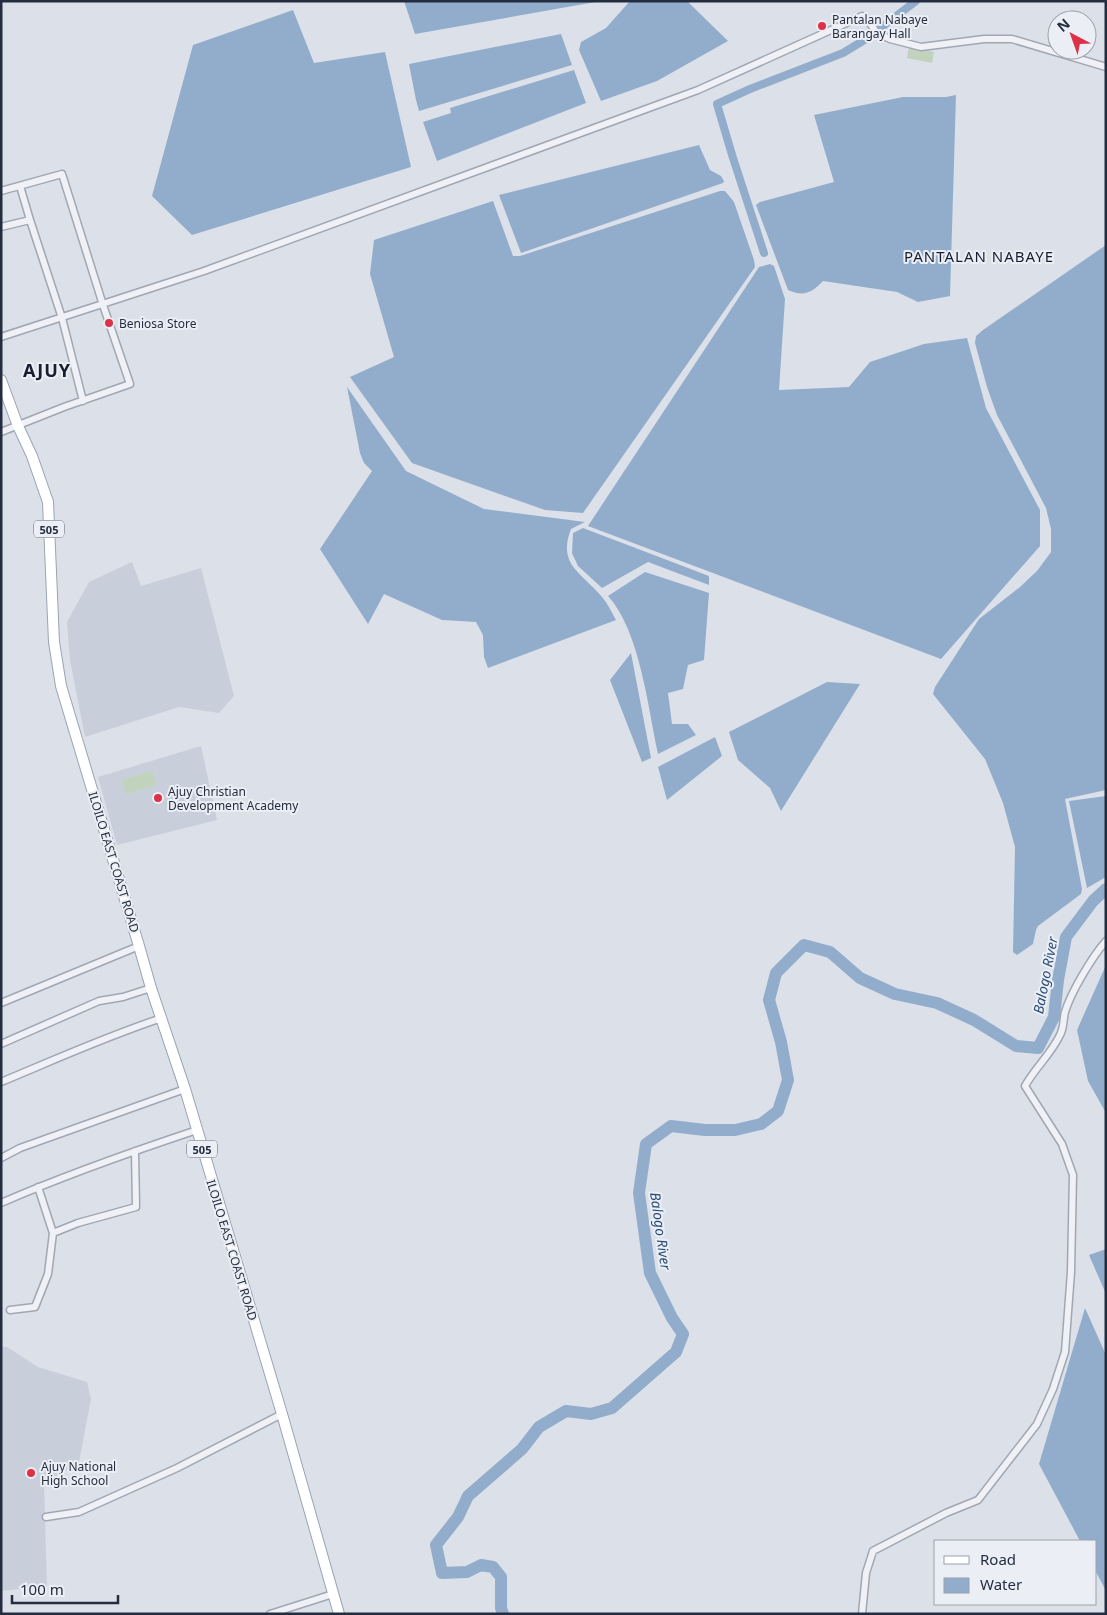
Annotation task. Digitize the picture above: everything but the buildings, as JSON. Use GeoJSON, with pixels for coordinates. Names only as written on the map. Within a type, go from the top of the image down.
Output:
{"type":"FeatureCollection","features":[{"type":"Feature","properties":{"kind":"main road","name":"505"},"geometry":{"type":"LineString","coordinates":[[1,380],[18,426]]}},
{"type":"Feature","properties":{"kind":"main road","name":"ILOILO EAST COAST ROAD"},"geometry":{"type":"LineString","coordinates":[[18,426],[32,456],[48,502],[54,642],[61,686],[151,988],[185,1089],[282,1414],[339,1614]]}},
{"type":"Feature","properties":{"kind":"street"},"geometry":{"type":"LineString","coordinates":[[1,337],[213,268],[698,90],[862,16],[866,18],[877,33],[890,39],[921,47],[984,39],[1012,39],[1106,67]]}},
{"type":"Feature","properties":{"kind":"street"},"geometry":{"type":"LineString","coordinates":[[1,192],[62,174],[130,384],[1,432]]}},
{"type":"Feature","properties":{"kind":"street"},"geometry":{"type":"LineString","coordinates":[[20,186],[62,318],[83,400]]}},
{"type":"Feature","properties":{"kind":"street"},"geometry":{"type":"LineString","coordinates":[[1,227],[30,220]]}},
{"type":"Feature","properties":{"kind":"street"},"geometry":{"type":"LineString","coordinates":[[862,1614],[866,1573],[873,1551],[946,1513],[978,1500],[1037,1424],[1053,1390],[1065,1352],[1071,1272],[1073,1175],[1062,1144],[1025,1086],[1030,1076],[1045,1059],[1061,1034],[1065,1012],[1078,984],[1106,942]]}},
{"type":"Feature","properties":{"kind":"street"},"geometry":{"type":"LineString","coordinates":[[1,1003],[140,946]]}},
{"type":"Feature","properties":{"kind":"street"},"geometry":{"type":"LineString","coordinates":[[1,1044],[99,1002],[124,997],[151,988]]}},
{"type":"Feature","properties":{"kind":"street"},"geometry":{"type":"LineString","coordinates":[[1,1082],[130,1028],[162,1018]]}},
{"type":"Feature","properties":{"kind":"street"},"geometry":{"type":"LineString","coordinates":[[1,1158],[20,1148],[185,1089]]}},
{"type":"Feature","properties":{"kind":"street"},"geometry":{"type":"LineString","coordinates":[[1,1203],[38,1187],[197,1130]]}},
{"type":"Feature","properties":{"kind":"street"},"geometry":{"type":"LineString","coordinates":[[53,1233],[78,1223],[136,1207],[135,1151]]}},
{"type":"Feature","properties":{"kind":"street"},"geometry":{"type":"LineString","coordinates":[[10,1310],[35,1307],[48,1274],[53,1233],[38,1187]]}},
{"type":"Feature","properties":{"kind":"street"},"geometry":{"type":"LineString","coordinates":[[46,1517],[79,1512],[177,1468],[282,1414]]}},
{"type":"Feature","properties":{"kind":"street"},"geometry":{"type":"LineString","coordinates":[[270,1614],[333,1594]]}},
{"type":"Feature","properties":{"kind":"shaded area"},"geometry":{"type":"Polygon","coordinates":[[[132,562],[141,586],[201,568],[234,696],[219,713],[179,707],[85,737],[70,660],[67,622],[89,582],[132,562]]]}},
{"type":"Feature","properties":{"kind":"shaded area","name":"Ajuy Christian Development Academy"},"geometry":{"type":"Polygon","coordinates":[[[201,746],[217,820],[117,845],[98,777],[201,746]]]}},
{"type":"Feature","properties":{"kind":"shaded area","name":"Ajuy National High School"},"geometry":{"type":"Polygon","coordinates":[[[1,1347],[7,1347],[38,1367],[87,1382],[91,1399],[79,1462],[44,1484],[47,1586],[1,1591],[1,1347]]]}},
{"type":"Feature","properties":{"kind":"green space"},"geometry":{"type":"Polygon","coordinates":[[[909,47],[934,52],[932,63],[907,58],[909,47]]]}},
{"type":"Feature","properties":{"kind":"green space"},"geometry":{"type":"Polygon","coordinates":[[[152,771],[156,785],[126,794],[122,780],[152,771]]]}},
{"type":"Feature","properties":{"kind":"water"},"geometry":{"type":"Polygon","coordinates":[[[404,1],[601,1],[415,34],[404,1]]]}},
{"type":"Feature","properties":{"kind":"water"},"geometry":{"type":"Polygon","coordinates":[[[630,1],[687,1],[728,41],[657,81],[601,101],[579,50],[581,42],[606,28],[630,1]]]}},
{"type":"Feature","properties":{"kind":"water"},"geometry":{"type":"Polygon","coordinates":[[[293,10],[314,63],[385,52],[411,167],[192,235],[152,196],[193,45],[293,10]]]}},
{"type":"Feature","properties":{"kind":"water"},"geometry":{"type":"Polygon","coordinates":[[[561,34],[572,65],[419,111],[409,64],[561,34]]]}},
{"type":"Feature","properties":{"kind":"water"},"geometry":{"type":"Polygon","coordinates":[[[574,70],[586,103],[437,161],[423,122],[451,113],[450,108],[574,70]]]}},
{"type":"Feature","properties":{"kind":"water"},"geometry":{"type":"Polygon","coordinates":[[[956,95],[950,296],[918,302],[897,292],[823,281],[807,293],[788,290],[756,205],[760,202],[834,182],[814,115],[903,97],[946,97],[956,95]]]}},
{"type":"Feature","properties":{"kind":"water"},"geometry":{"type":"Polygon","coordinates":[[[699,145],[710,170],[721,176],[724,181],[723,183],[521,253],[499,195],[699,145]]]}},
{"type":"Feature","properties":{"kind":"water"},"geometry":{"type":"Polygon","coordinates":[[[720,191],[725,191],[734,202],[755,267],[583,513],[545,510],[412,463],[350,377],[394,357],[370,274],[374,240],[493,201],[513,256],[520,256],[720,191]]]}},
{"type":"Feature","properties":{"kind":"water"},"geometry":{"type":"Polygon","coordinates":[[[1106,245],[1106,790],[1065,799],[1082,889],[1081,894],[1038,926],[1033,944],[1017,955],[1013,952],[1015,847],[1003,803],[985,759],[933,694],[935,687],[979,619],[1020,587],[1037,571],[1051,552],[1051,529],[1046,508],[997,415],[975,343],[976,336],[983,330],[1106,245]]]}},
{"type":"Feature","properties":{"kind":"water"},"geometry":{"type":"Polygon","coordinates":[[[770,264],[774,266],[785,299],[779,390],[849,387],[870,362],[924,344],[967,338],[986,408],[1040,510],[1040,546],[941,659],[588,526],[759,267],[770,264]]]}},
{"type":"Feature","properties":{"kind":"water"},"geometry":{"type":"Polygon","coordinates":[[[347,387],[406,471],[484,509],[585,522],[571,529],[567,541],[569,560],[604,600],[616,620],[488,668],[484,657],[483,635],[476,622],[442,620],[384,594],[368,624],[320,549],[372,471],[364,463],[360,453],[347,387]]]}},
{"type":"Feature","properties":{"kind":"water"},"geometry":{"type":"Polygon","coordinates":[[[583,528],[709,576],[709,585],[648,562],[602,588],[578,566],[572,553],[573,533],[583,528]]]}},
{"type":"Feature","properties":{"kind":"water"},"geometry":{"type":"Polygon","coordinates":[[[645,572],[709,593],[704,660],[688,665],[683,689],[668,693],[672,724],[688,724],[696,735],[658,754],[635,649],[619,611],[608,596],[645,572]]]}},
{"type":"Feature","properties":{"kind":"water"},"geometry":{"type":"Polygon","coordinates":[[[631,653],[651,758],[642,762],[610,680],[631,653]]]}},
{"type":"Feature","properties":{"kind":"water"},"geometry":{"type":"Polygon","coordinates":[[[827,682],[860,684],[781,811],[770,788],[738,760],[729,732],[827,682]]]}},
{"type":"Feature","properties":{"kind":"water"},"geometry":{"type":"Polygon","coordinates":[[[715,737],[722,756],[667,800],[658,767],[715,737]]]}},
{"type":"Feature","properties":{"kind":"water"},"geometry":{"type":"Polygon","coordinates":[[[1106,796],[1106,877],[1087,888],[1069,801],[1106,796]]]}},
{"type":"Feature","properties":{"kind":"water"},"geometry":{"type":"Polygon","coordinates":[[[1106,965],[1106,1113],[1088,1081],[1077,1030],[1106,965]]]}},
{"type":"Feature","properties":{"kind":"water"},"geometry":{"type":"Polygon","coordinates":[[[1106,1249],[1106,1294],[1089,1255],[1106,1249]]]}},
{"type":"Feature","properties":{"kind":"water"},"geometry":{"type":"Polygon","coordinates":[[[1085,1308],[1106,1355],[1106,1591],[1097,1574],[1097,1540],[1079,1540],[1039,1464],[1085,1308]]]}},
{"type":"Feature","properties":{"kind":"waterway"},"geometry":{"type":"LineString","coordinates":[[764,253],[717,104],[750,89],[843,53],[866,39],[916,1]]}},
{"type":"Feature","properties":{"kind":"waterway","name":"Balogo River"},"geometry":{"type":"LineString","coordinates":[[503,1614],[501,1608],[501,1577],[493,1567],[481,1565],[467,1572],[442,1573],[436,1545],[458,1517],[468,1496],[522,1449],[539,1427],[566,1411],[591,1414],[612,1408],[676,1352],[683,1334],[672,1318],[650,1273],[639,1193],[646,1144],[671,1126],[705,1130],[735,1130],[761,1124],[778,1111],[788,1080],[781,1042],[769,1000],[776,973],[804,945],[830,952],[860,978],[895,994],[937,1003],[974,1020],[1016,1046],[1038,1048],[1054,1017],[1058,980],[1066,937],[1093,901],[1106,889]]}},
{"type":"Feature","properties":{"kind":"place","name":"Pantalan Nabaye Barangay Hall"},"geometry":{"type":"Point","coordinates":[822,26]}},
{"type":"Feature","properties":{"kind":"place","name":"Beniosa Store"},"geometry":{"type":"Point","coordinates":[109,323]}},
{"type":"Feature","properties":{"kind":"place","name":"Ajuy Christian Development Academy"},"geometry":{"type":"Point","coordinates":[158,798]}},
{"type":"Feature","properties":{"kind":"place","name":"Ajuy National High School"},"geometry":{"type":"Point","coordinates":[31,1473]}},
{"type":"Feature","properties":{"kind":"district","name":"PANTALAN NABAYE"},"geometry":{"type":"Point","coordinates":[979,256]}},
{"type":"Feature","properties":{"kind":"district","name":"AJUY"},"geometry":{"type":"Point","coordinates":[47,370]}}]}
